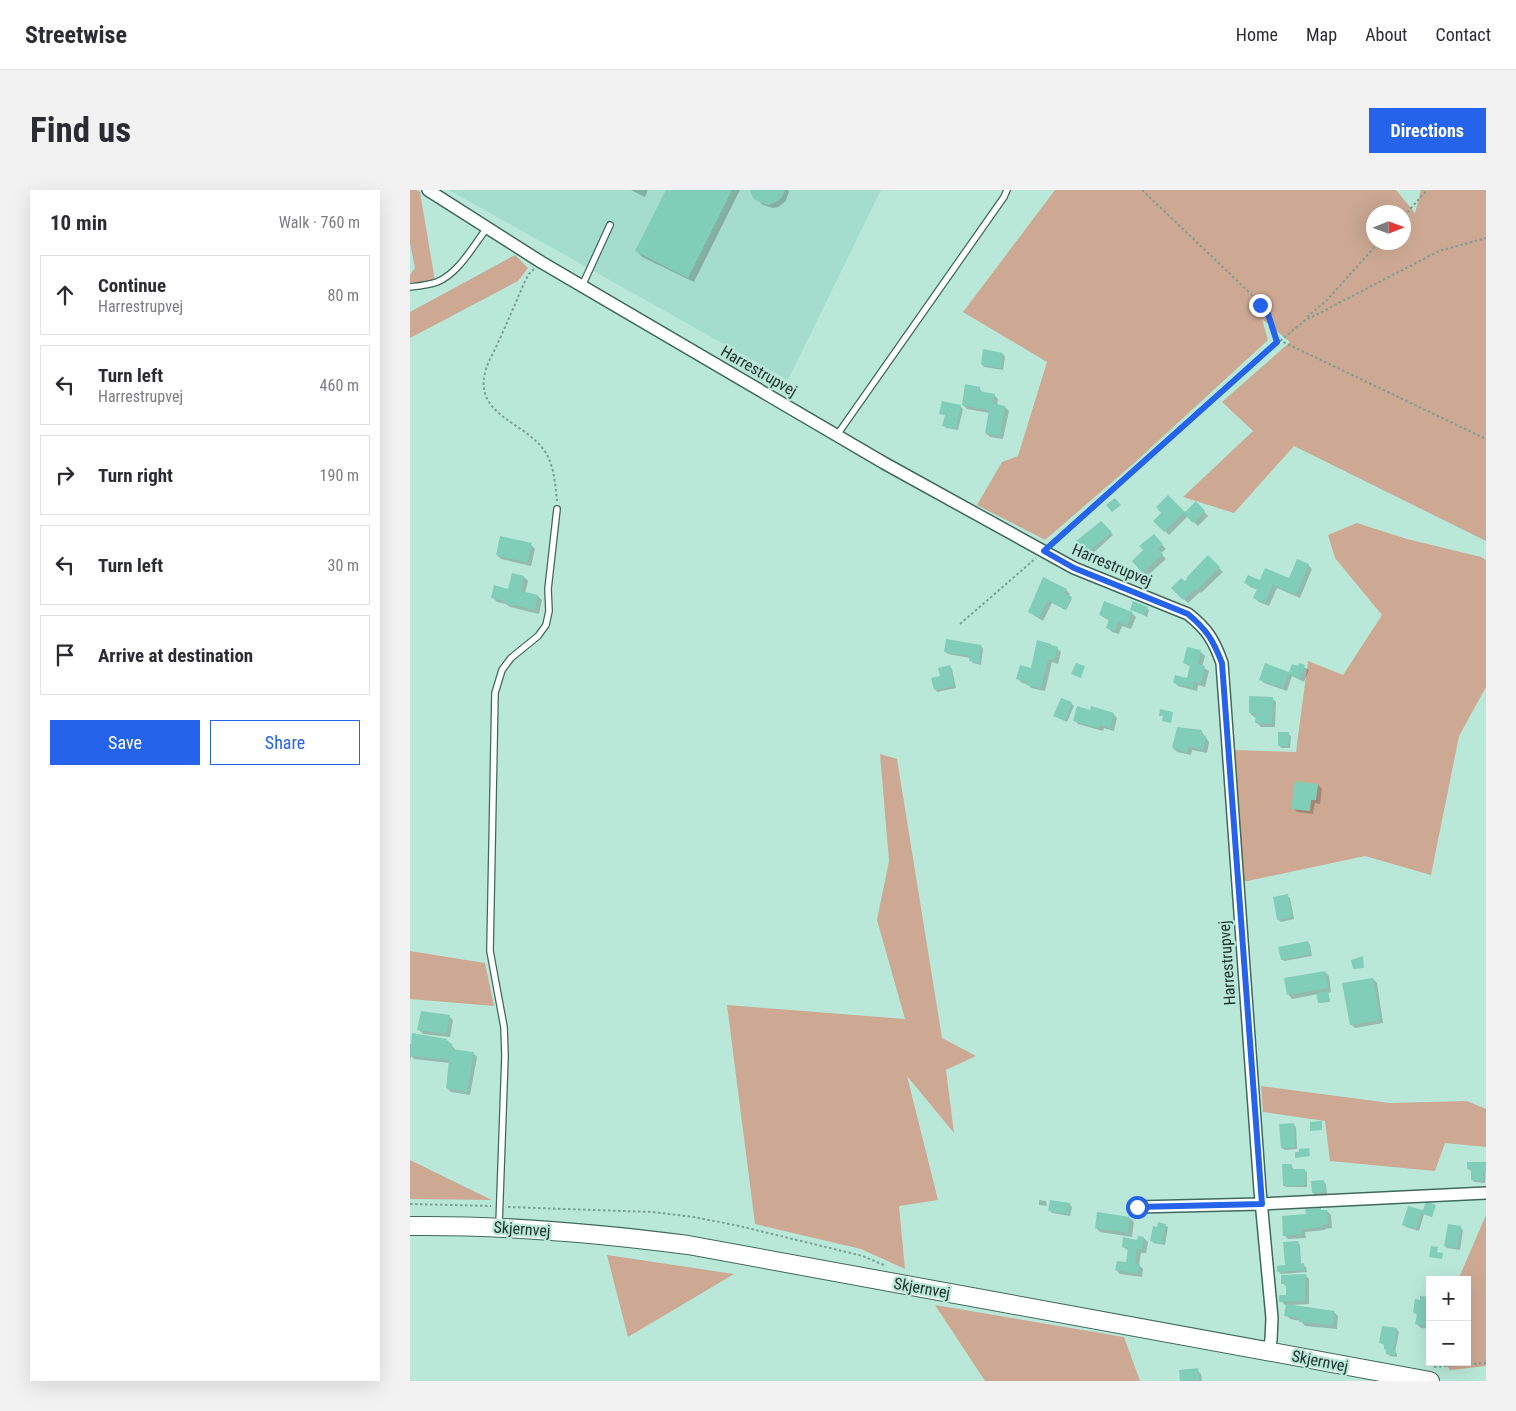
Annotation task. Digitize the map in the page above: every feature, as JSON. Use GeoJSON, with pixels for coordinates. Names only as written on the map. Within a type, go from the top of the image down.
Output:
{"type":"FeatureCollection","features":[{"type":"Feature","properties":{"kind":"main road","name":"Skjernvej"},"geometry":{"type":"LineString","coordinates":[[410,1226],[499,1227],[609,1235],[688,1245],[1430,1381]]}},
{"type":"Feature","properties":{"kind":"street","name":"Harrestrupvej"},"geometry":{"type":"LineString","coordinates":[[428,190],[541,262],[837,435],[1074,568],[1188,614],[1203,626],[1214,642],[1222,663],[1272,1318],[1271,1340],[1268,1351]]}},
{"type":"Feature","properties":{"kind":"street"},"geometry":{"type":"LineString","coordinates":[[1137,1207],[1262,1204],[1486,1193]]}},
{"type":"Feature","properties":{"kind":"lane"},"geometry":{"type":"LineString","coordinates":[[837,435],[1004,197],[1007,190]]}},
{"type":"Feature","properties":{"kind":"lane"},"geometry":{"type":"LineString","coordinates":[[582,286],[610,225]]}},
{"type":"Feature","properties":{"kind":"lane"},"geometry":{"type":"LineString","coordinates":[[410,287],[435,283],[446,278],[487,228]]}},
{"type":"Feature","properties":{"kind":"lane"},"geometry":{"type":"LineString","coordinates":[[499,1227],[505,1056],[504,1027],[490,951],[496,693],[502,670],[510,658],[538,636],[546,625],[550,611],[548,589],[557,509]]}},
{"type":"Feature","properties":{"kind":"path"},"geometry":{"type":"LineString","coordinates":[[1142,190],[1250,293],[1268,314],[1278,341],[1486,439]]}},
{"type":"Feature","properties":{"kind":"path"},"geometry":{"type":"LineString","coordinates":[[1411,208],[1427,190]]}},
{"type":"Feature","properties":{"kind":"path"},"geometry":{"type":"LineString","coordinates":[[1304,321],[1439,251],[1486,238]]}},
{"type":"Feature","properties":{"kind":"path"},"geometry":{"type":"LineString","coordinates":[[960,624],[1278,341],[1304,321],[1372,250]]}},
{"type":"Feature","properties":{"kind":"path"},"geometry":{"type":"LineString","coordinates":[[541,262],[525,281],[485,373],[484,384],[485,396],[493,409],[534,438],[544,450],[551,464],[557,509]]}},
{"type":"Feature","properties":{"kind":"shaded area"},"geometry":{"type":"Polygon","coordinates":[[[410,190],[420,192],[435,281],[410,283],[410,275],[415,268],[410,243],[410,190]]]}},
{"type":"Feature","properties":{"kind":"shaded area"},"geometry":{"type":"Polygon","coordinates":[[[449,190],[881,190],[788,380],[449,190]]]}},
{"type":"Feature","properties":{"kind":"shaded area"},"geometry":{"type":"Polygon","coordinates":[[[1055,190],[1396,190],[1408,205],[1366,205],[1366,250],[1411,250],[1411,208],[1415,213],[1421,190],[1486,190],[1486,541],[1294,446],[1234,513],[1183,497],[1253,431],[1222,402],[1290,342],[1262,319],[1268,340],[1132,465],[1045,540],[977,505],[1002,462],[1018,456],[1047,362],[963,312],[1055,190]]]}},
{"type":"Feature","properties":{"kind":"shaded area"},"geometry":{"type":"Polygon","coordinates":[[[515,255],[528,268],[518,281],[410,338],[410,312],[515,255]]]}},
{"type":"Feature","properties":{"kind":"shaded area"},"geometry":{"type":"Polygon","coordinates":[[[1357,523],[1407,539],[1481,557],[1486,560],[1486,687],[1459,736],[1431,875],[1365,856],[1243,882],[1235,750],[1296,752],[1308,661],[1343,675],[1382,615],[1335,558],[1328,535],[1357,523]]]}},
{"type":"Feature","properties":{"kind":"shaded area"},"geometry":{"type":"Polygon","coordinates":[[[880,754],[897,759],[942,1038],[976,1056],[946,1070],[954,1133],[907,1076],[938,1200],[899,1206],[905,1269],[861,1249],[755,1224],[727,1005],[905,1019],[877,920],[889,861],[880,754]]]}},
{"type":"Feature","properties":{"kind":"shaded area"},"geometry":{"type":"Polygon","coordinates":[[[410,951],[485,963],[494,1006],[410,999],[410,951]]]}},
{"type":"Feature","properties":{"kind":"shaded area"},"geometry":{"type":"Polygon","coordinates":[[[1261,1086],[1390,1103],[1467,1101],[1486,1109],[1486,1147],[1445,1143],[1435,1171],[1330,1161],[1325,1121],[1263,1112],[1261,1086]]]}},
{"type":"Feature","properties":{"kind":"shaded area"},"geometry":{"type":"Polygon","coordinates":[[[410,1160],[492,1200],[410,1199],[410,1160]]]}},
{"type":"Feature","properties":{"kind":"shaded area"},"geometry":{"type":"Polygon","coordinates":[[[1486,1215],[1486,1366],[1450,1370],[1446,1366],[1471,1366],[1471,1276],[1460,1276],[1486,1215]]]}},
{"type":"Feature","properties":{"kind":"shaded area"},"geometry":{"type":"Polygon","coordinates":[[[607,1255],[734,1274],[628,1337],[607,1255]]]}},
{"type":"Feature","properties":{"kind":"shaded area"},"geometry":{"type":"Polygon","coordinates":[[[935,1305],[1124,1337],[1140,1381],[985,1381],[935,1305]]]}},
{"type":"Feature","properties":{"kind":"building"},"geometry":{"type":"Polygon","coordinates":[[[666,190],[732,190],[688,278],[635,251],[666,190]]]}},
{"type":"Feature","properties":{"kind":"building"},"geometry":{"type":"Polygon","coordinates":[[[750,190],[785,190],[778,201],[768,205],[753,198],[750,190]]]}},
{"type":"Feature","properties":{"kind":"building"},"geometry":{"type":"Polygon","coordinates":[[[983,349],[1003,353],[1001,368],[981,365],[983,349]]]}},
{"type":"Feature","properties":{"kind":"building"},"geometry":{"type":"Polygon","coordinates":[[[965,384],[980,387],[979,391],[995,394],[993,403],[1005,406],[1000,436],[985,433],[989,410],[962,405],[965,384]]]}},
{"type":"Feature","properties":{"kind":"building"},"geometry":{"type":"Polygon","coordinates":[[[942,401],[961,405],[956,429],[942,426],[945,415],[939,414],[942,401]]]}},
{"type":"Feature","properties":{"kind":"building"},"geometry":{"type":"Polygon","coordinates":[[[1168,495],[1185,512],[1196,501],[1205,511],[1193,523],[1183,513],[1164,532],[1153,521],[1161,513],[1156,507],[1168,495]]]}},
{"type":"Feature","properties":{"kind":"building"},"geometry":{"type":"Polygon","coordinates":[[[1115,498],[1121,505],[1112,512],[1106,505],[1115,498]]]}},
{"type":"Feature","properties":{"kind":"building"},"geometry":{"type":"Polygon","coordinates":[[[1101,521],[1112,532],[1087,553],[1076,541],[1101,521]]]}},
{"type":"Feature","properties":{"kind":"building"},"geometry":{"type":"Polygon","coordinates":[[[1154,534],[1163,544],[1158,549],[1163,554],[1142,573],[1132,561],[1143,550],[1139,546],[1154,534]]]}},
{"type":"Feature","properties":{"kind":"building"},"geometry":{"type":"Polygon","coordinates":[[[500,536],[532,543],[527,563],[496,555],[500,536]]]}},
{"type":"Feature","properties":{"kind":"building"},"geometry":{"type":"Polygon","coordinates":[[[1208,555],[1220,567],[1197,590],[1195,589],[1183,600],[1171,588],[1181,578],[1185,581],[1208,555]]]}},
{"type":"Feature","properties":{"kind":"building"},"geometry":{"type":"Polygon","coordinates":[[[1297,559],[1309,564],[1296,595],[1273,585],[1265,603],[1253,598],[1257,589],[1244,583],[1248,575],[1260,580],[1265,568],[1289,578],[1297,559]]]}},
{"type":"Feature","properties":{"kind":"building"},"geometry":{"type":"Polygon","coordinates":[[[512,573],[524,576],[521,591],[538,595],[535,610],[491,598],[494,585],[508,589],[512,573]]]}},
{"type":"Feature","properties":{"kind":"building"},"geometry":{"type":"Polygon","coordinates":[[[1043,577],[1067,589],[1064,593],[1072,597],[1065,610],[1048,600],[1039,618],[1028,612],[1043,577]]]}},
{"type":"Feature","properties":{"kind":"building"},"geometry":{"type":"Polygon","coordinates":[[[1104,601],[1132,612],[1127,626],[1118,622],[1115,631],[1106,628],[1109,619],[1099,615],[1104,601]]]}},
{"type":"Feature","properties":{"kind":"building"},"geometry":{"type":"Polygon","coordinates":[[[1133,601],[1148,607],[1144,615],[1130,610],[1133,601]]]}},
{"type":"Feature","properties":{"kind":"building"},"geometry":{"type":"Polygon","coordinates":[[[946,639],[981,645],[979,663],[969,661],[970,656],[944,652],[946,639]]]}},
{"type":"Feature","properties":{"kind":"building"},"geometry":{"type":"Polygon","coordinates":[[[1037,640],[1058,647],[1054,660],[1048,659],[1041,688],[1026,685],[1027,682],[1016,679],[1020,665],[1031,668],[1037,640]]]}},
{"type":"Feature","properties":{"kind":"building"},"geometry":{"type":"Polygon","coordinates":[[[1187,647],[1201,650],[1198,664],[1205,666],[1201,684],[1194,682],[1193,688],[1173,683],[1175,675],[1187,678],[1190,665],[1183,663],[1187,647]]]}},
{"type":"Feature","properties":{"kind":"building"},"geometry":{"type":"Polygon","coordinates":[[[1076,663],[1085,666],[1081,678],[1071,674],[1076,663]]]}},
{"type":"Feature","properties":{"kind":"building"},"geometry":{"type":"Polygon","coordinates":[[[1265,663],[1289,672],[1292,664],[1298,666],[1299,663],[1305,665],[1300,679],[1288,674],[1283,688],[1259,680],[1265,663]]]}},
{"type":"Feature","properties":{"kind":"building"},"geometry":{"type":"Polygon","coordinates":[[[950,665],[954,686],[934,690],[931,678],[940,676],[938,668],[950,665]]]}},
{"type":"Feature","properties":{"kind":"building"},"geometry":{"type":"Polygon","coordinates":[[[1249,696],[1273,697],[1272,724],[1255,723],[1256,713],[1249,713],[1249,696]]]}},
{"type":"Feature","properties":{"kind":"building"},"geometry":{"type":"Polygon","coordinates":[[[1061,698],[1072,702],[1065,721],[1053,716],[1061,698]]]}},
{"type":"Feature","properties":{"kind":"building"},"geometry":{"type":"Polygon","coordinates":[[[1077,706],[1090,710],[1091,706],[1114,713],[1110,728],[1100,725],[1099,728],[1073,721],[1077,706]]]}},
{"type":"Feature","properties":{"kind":"building"},"geometry":{"type":"Polygon","coordinates":[[[1160,709],[1173,712],[1171,723],[1162,721],[1163,716],[1159,716],[1160,709]]]}},
{"type":"Feature","properties":{"kind":"building"},"geometry":{"type":"Polygon","coordinates":[[[1177,727],[1202,730],[1201,735],[1206,736],[1203,750],[1188,746],[1187,752],[1172,748],[1177,727]]]}},
{"type":"Feature","properties":{"kind":"building"},"geometry":{"type":"Polygon","coordinates":[[[1278,732],[1289,732],[1288,746],[1278,746],[1278,732]]]}},
{"type":"Feature","properties":{"kind":"building"},"geometry":{"type":"Polygon","coordinates":[[[1295,781],[1318,784],[1316,800],[1311,800],[1310,811],[1291,809],[1295,781]]]}},
{"type":"Feature","properties":{"kind":"building"},"geometry":{"type":"Polygon","coordinates":[[[1288,894],[1292,917],[1277,920],[1273,897],[1288,894]]]}},
{"type":"Feature","properties":{"kind":"building"},"geometry":{"type":"Polygon","coordinates":[[[1308,941],[1311,954],[1281,960],[1278,947],[1308,941]]]}},
{"type":"Feature","properties":{"kind":"building"},"geometry":{"type":"Polygon","coordinates":[[[1363,956],[1364,968],[1353,969],[1351,960],[1363,956]]]}},
{"type":"Feature","properties":{"kind":"building"},"geometry":{"type":"Polygon","coordinates":[[[1325,971],[1328,988],[1287,995],[1284,978],[1325,971]]]}},
{"type":"Feature","properties":{"kind":"building"},"geometry":{"type":"Polygon","coordinates":[[[1373,978],[1380,1020],[1350,1025],[1342,983],[1373,978]]]}},
{"type":"Feature","properties":{"kind":"building"},"geometry":{"type":"Polygon","coordinates":[[[1328,991],[1330,1001],[1318,1003],[1316,993],[1328,991]]]}},
{"type":"Feature","properties":{"kind":"building"},"geometry":{"type":"Polygon","coordinates":[[[421,1011],[450,1015],[446,1034],[417,1030],[421,1011]]]}},
{"type":"Feature","properties":{"kind":"building"},"geometry":{"type":"Polygon","coordinates":[[[412,1033],[447,1039],[447,1042],[452,1044],[451,1049],[474,1052],[467,1092],[446,1088],[449,1060],[410,1056],[412,1033]]]}},
{"type":"Feature","properties":{"kind":"building"},"geometry":{"type":"Polygon","coordinates":[[[1322,1121],[1322,1130],[1310,1131],[1310,1122],[1322,1121]]]}},
{"type":"Feature","properties":{"kind":"building"},"geometry":{"type":"Polygon","coordinates":[[[1294,1123],[1295,1147],[1281,1148],[1279,1124],[1294,1123]]]}},
{"type":"Feature","properties":{"kind":"building"},"geometry":{"type":"Polygon","coordinates":[[[1309,1148],[1310,1156],[1295,1158],[1295,1152],[1299,1152],[1299,1149],[1309,1148]]]}},
{"type":"Feature","properties":{"kind":"building"},"geometry":{"type":"Polygon","coordinates":[[[1467,1162],[1486,1162],[1486,1172],[1483,1172],[1483,1181],[1471,1180],[1471,1169],[1467,1169],[1467,1162]]]}},
{"type":"Feature","properties":{"kind":"building"},"geometry":{"type":"Polygon","coordinates":[[[1282,1164],[1292,1164],[1292,1169],[1305,1169],[1305,1185],[1283,1186],[1282,1164]]]}},
{"type":"Feature","properties":{"kind":"building"},"geometry":{"type":"Polygon","coordinates":[[[1324,1180],[1325,1192],[1312,1193],[1311,1181],[1324,1180]]]}},
{"type":"Feature","properties":{"kind":"building"},"geometry":{"type":"Polygon","coordinates":[[[1050,1200],[1070,1203],[1068,1214],[1048,1211],[1050,1200]]]}},
{"type":"Feature","properties":{"kind":"building"},"geometry":{"type":"Polygon","coordinates":[[[1426,1201],[1436,1205],[1432,1217],[1421,1213],[1416,1229],[1402,1225],[1408,1206],[1423,1210],[1426,1201]]]}},
{"type":"Feature","properties":{"kind":"building"},"geometry":{"type":"Polygon","coordinates":[[[1321,1208],[1321,1210],[1327,1210],[1328,1224],[1322,1225],[1322,1227],[1302,1229],[1302,1234],[1283,1236],[1282,1216],[1306,1214],[1305,1209],[1321,1208]]]}},
{"type":"Feature","properties":{"kind":"building"},"geometry":{"type":"Polygon","coordinates":[[[1097,1212],[1130,1217],[1128,1233],[1095,1228],[1097,1212]]]}},
{"type":"Feature","properties":{"kind":"building"},"geometry":{"type":"Polygon","coordinates":[[[1158,1222],[1166,1224],[1162,1244],[1150,1241],[1153,1226],[1157,1227],[1158,1222]]]}},
{"type":"Feature","properties":{"kind":"building"},"geometry":{"type":"Polygon","coordinates":[[[1448,1224],[1461,1226],[1457,1248],[1444,1246],[1448,1224]]]}},
{"type":"Feature","properties":{"kind":"building"},"geometry":{"type":"Polygon","coordinates":[[[1138,1236],[1144,1237],[1142,1250],[1137,1249],[1135,1263],[1140,1264],[1138,1274],[1115,1270],[1117,1261],[1126,1262],[1128,1248],[1122,1247],[1123,1237],[1137,1240],[1138,1236]]]}},
{"type":"Feature","properties":{"kind":"building"},"geometry":{"type":"Polygon","coordinates":[[[1298,1241],[1300,1264],[1304,1263],[1305,1270],[1277,1272],[1277,1266],[1285,1265],[1283,1242],[1298,1241]]]}},
{"type":"Feature","properties":{"kind":"building"},"geometry":{"type":"Polygon","coordinates":[[[1431,1246],[1438,1247],[1437,1252],[1443,1253],[1442,1259],[1429,1257],[1431,1246]]]}},
{"type":"Feature","properties":{"kind":"building"},"geometry":{"type":"Polygon","coordinates":[[[1306,1274],[1305,1301],[1279,1302],[1279,1295],[1286,1295],[1286,1284],[1281,1284],[1281,1275],[1306,1274]]]}},
{"type":"Feature","properties":{"kind":"building"},"geometry":{"type":"Polygon","coordinates":[[[1420,1296],[1426,1297],[1426,1326],[1415,1324],[1417,1314],[1413,1313],[1415,1299],[1420,1300],[1420,1296]]]}},
{"type":"Feature","properties":{"kind":"building"},"geometry":{"type":"Polygon","coordinates":[[[1286,1304],[1335,1311],[1333,1325],[1299,1322],[1300,1318],[1284,1316],[1286,1304]]]}},
{"type":"Feature","properties":{"kind":"building"},"geometry":{"type":"Polygon","coordinates":[[[1382,1326],[1397,1328],[1393,1350],[1396,1351],[1395,1355],[1386,1354],[1384,1344],[1379,1343],[1382,1326]]]}},
{"type":"Feature","properties":{"kind":"building"},"geometry":{"type":"Polygon","coordinates":[[[1198,1368],[1199,1380],[1180,1381],[1179,1370],[1198,1368]]]}},
{"type":"Feature","properties":{"kind":"route"},"geometry":{"type":"LineString","coordinates":[[1137,1207],[1262,1204],[1222,663],[1214,642],[1203,626],[1188,614],[1074,568],[1044,551],[1277,342],[1268,314],[1260,305]]}}]}
